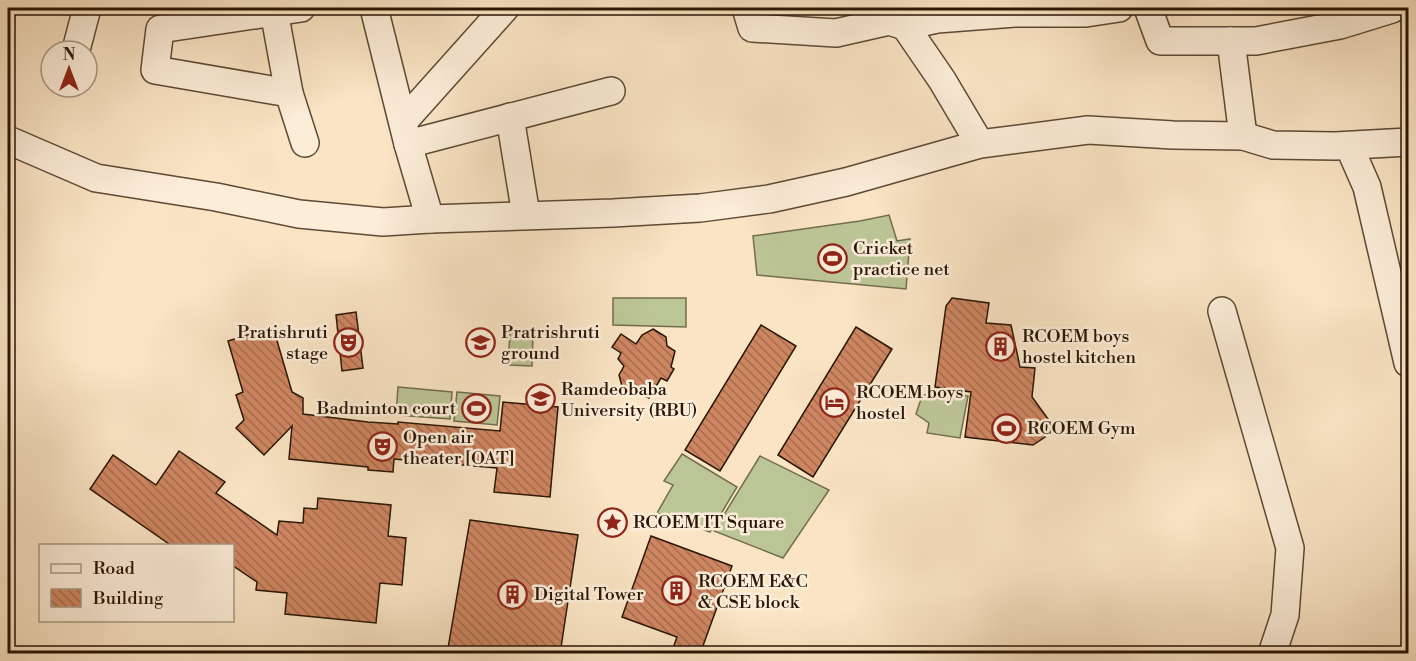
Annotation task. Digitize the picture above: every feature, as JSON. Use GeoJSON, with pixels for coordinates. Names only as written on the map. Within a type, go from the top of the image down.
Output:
{"type":"FeatureCollection","features":[{"type":"Feature","properties":{"kind":"street"},"geometry":{"type":"LineString","coordinates":[[79,39],[87,8]]}},
{"type":"Feature","properties":{"kind":"street"},"geometry":{"type":"LineString","coordinates":[[374,8],[405,133],[430,219]]}},
{"type":"Feature","properties":{"kind":"street"},"geometry":{"type":"LineString","coordinates":[[405,133],[506,8]]}},
{"type":"Feature","properties":{"kind":"street"},"geometry":{"type":"LineString","coordinates":[[746,8],[752,28],[836,33],[889,21],[905,26],[937,19],[1015,14],[1086,14],[1119,8]]}},
{"type":"Feature","properties":{"kind":"street"},"geometry":{"type":"LineString","coordinates":[[1148,8],[1160,41],[1256,42],[1397,12]]}},
{"type":"Feature","properties":{"kind":"street"},"geometry":{"type":"LineString","coordinates":[[289,93],[155,70],[160,29],[288,9],[289,93],[305,143]]}},
{"type":"Feature","properties":{"kind":"street"},"geometry":{"type":"LineString","coordinates":[[905,26],[942,80],[980,144]]}},
{"type":"Feature","properties":{"kind":"street"},"geometry":{"type":"LineString","coordinates":[[1232,41],[1243,136]]}},
{"type":"Feature","properties":{"kind":"street"},"geometry":{"type":"LineString","coordinates":[[405,133],[510,117],[611,91]]}},
{"type":"Feature","properties":{"kind":"street"},"geometry":{"type":"LineString","coordinates":[[510,117],[526,214]]}},
{"type":"Feature","properties":{"kind":"street"},"geometry":{"type":"LineString","coordinates":[[8,140],[96,178],[216,197],[299,214],[383,222],[700,208],[769,198],[846,182],[980,144],[1088,130],[1243,136],[1273,145],[1349,146],[1408,142]]}},
{"type":"Feature","properties":{"kind":"street"},"geometry":{"type":"LineString","coordinates":[[1349,146],[1367,187],[1408,363]]}},
{"type":"Feature","properties":{"kind":"street"},"geometry":{"type":"LineString","coordinates":[[1222,311],[1290,548],[1285,615],[1272,654]]}},
{"type":"Feature","properties":{"kind":"green space","name":"Cricket practice net"},"geometry":{"type":"Polygon","coordinates":[[[889,215],[897,241],[910,239],[906,289],[757,275],[753,236],[889,215]]]}},
{"type":"Feature","properties":{"kind":"green space"},"geometry":{"type":"Polygon","coordinates":[[[613,298],[686,298],[686,327],[613,325],[613,298]]]}},
{"type":"Feature","properties":{"kind":"green space"},"geometry":{"type":"Polygon","coordinates":[[[510,332],[533,333],[532,366],[508,365],[510,332]]]}},
{"type":"Feature","properties":{"kind":"green space"},"geometry":{"type":"Polygon","coordinates":[[[398,387],[452,392],[450,419],[396,415],[398,387]]]}},
{"type":"Feature","properties":{"kind":"green space"},"geometry":{"type":"Polygon","coordinates":[[[935,391],[968,396],[960,438],[927,433],[929,423],[916,414],[922,396],[935,391]]]}},
{"type":"Feature","properties":{"kind":"green space","name":"Badminton court"},"geometry":{"type":"Polygon","coordinates":[[[457,392],[500,396],[497,425],[454,421],[457,392]]]}},
{"type":"Feature","properties":{"kind":"green space"},"geometry":{"type":"Polygon","coordinates":[[[682,454],[737,487],[710,532],[657,513],[673,485],[664,481],[682,454]]]}},
{"type":"Feature","properties":{"kind":"green space"},"geometry":{"type":"Polygon","coordinates":[[[760,456],[829,490],[783,558],[714,531],[760,456]]]}},
{"type":"Feature","properties":{"kind":"building"},"geometry":{"type":"Polygon","coordinates":[[[952,298],[989,303],[986,323],[1011,325],[1020,367],[1035,368],[1032,397],[1048,419],[1045,437],[1033,445],[965,437],[971,392],[935,387],[946,306],[952,298]]]}},
{"type":"Feature","properties":{"kind":"building","name":"Pratishruti stage"},"geometry":{"type":"Polygon","coordinates":[[[356,312],[363,368],[342,371],[336,315],[356,312]]]}},
{"type":"Feature","properties":{"kind":"building"},"geometry":{"type":"Polygon","coordinates":[[[761,325],[796,346],[720,471],[685,450],[761,325]]]}},
{"type":"Feature","properties":{"kind":"building"},"geometry":{"type":"Polygon","coordinates":[[[273,327],[292,392],[303,398],[303,414],[368,422],[398,424],[398,422],[500,431],[503,402],[558,407],[550,497],[494,492],[497,468],[394,459],[393,472],[368,470],[368,467],[289,459],[292,426],[264,455],[236,428],[244,420],[236,395],[243,392],[228,341],[273,327]]]}},
{"type":"Feature","properties":{"kind":"building","name":"RCOEM boys hostel"},"geometry":{"type":"Polygon","coordinates":[[[856,327],[892,349],[813,477],[778,455],[856,327]]]}},
{"type":"Feature","properties":{"kind":"building"},"geometry":{"type":"Polygon","coordinates":[[[653,329],[666,337],[667,346],[675,351],[671,367],[674,369],[667,381],[661,378],[649,398],[622,386],[619,375],[624,366],[618,359],[621,353],[612,347],[621,334],[636,344],[642,335],[653,329]]]}},
{"type":"Feature","properties":{"kind":"building"},"geometry":{"type":"Polygon","coordinates":[[[179,451],[225,482],[216,493],[277,535],[279,521],[303,523],[304,508],[317,509],[318,498],[391,505],[388,536],[406,538],[402,585],[380,583],[376,623],[285,614],[287,593],[256,590],[257,582],[234,566],[234,544],[169,544],[90,489],[113,455],[156,485],[179,451]]]}},
{"type":"Feature","properties":{"kind":"building","name":"Digital Tower"},"geometry":{"type":"Polygon","coordinates":[[[470,520],[578,535],[560,654],[447,654],[470,520]]]}},
{"type":"Feature","properties":{"kind":"building","name":"RCOEM E&C & CSE block"},"geometry":{"type":"Polygon","coordinates":[[[651,536],[732,566],[700,654],[671,654],[677,637],[622,617],[651,536]]]}},
{"type":"Feature","properties":{"kind":"place","name":"Cricket practice net"},"geometry":{"type":"Point","coordinates":[832,258]}},
{"type":"Feature","properties":{"kind":"place","name":"Pratishruti stage"},"geometry":{"type":"Point","coordinates":[349,342]}},
{"type":"Feature","properties":{"kind":"place","name":"Pratrishruti ground"},"geometry":{"type":"Point","coordinates":[480,342]}},
{"type":"Feature","properties":{"kind":"place","name":"RCOEM boys hostel kitchen"},"geometry":{"type":"Point","coordinates":[1001,346]}},
{"type":"Feature","properties":{"kind":"place","name":"Ramdeobaba University (RBU)"},"geometry":{"type":"Point","coordinates":[540,399]}},
{"type":"Feature","properties":{"kind":"place","name":"RCOEM boys hostel"},"geometry":{"type":"Point","coordinates":[835,402]}},
{"type":"Feature","properties":{"kind":"place","name":"Badminton court"},"geometry":{"type":"Point","coordinates":[477,408]}},
{"type":"Feature","properties":{"kind":"place","name":"RCOEM Gym"},"geometry":{"type":"Point","coordinates":[1006,428]}},
{"type":"Feature","properties":{"kind":"place","name":"Open air theater [OAT]"},"geometry":{"type":"Point","coordinates":[382,447]}},
{"type":"Feature","properties":{"kind":"place","name":"RCOEM IT Square"},"geometry":{"type":"Point","coordinates":[612,522]}},
{"type":"Feature","properties":{"kind":"place","name":"RCOEM E&C & CSE block"},"geometry":{"type":"Point","coordinates":[677,591]}},
{"type":"Feature","properties":{"kind":"place","name":"Digital Tower"},"geometry":{"type":"Point","coordinates":[513,594]}}]}
